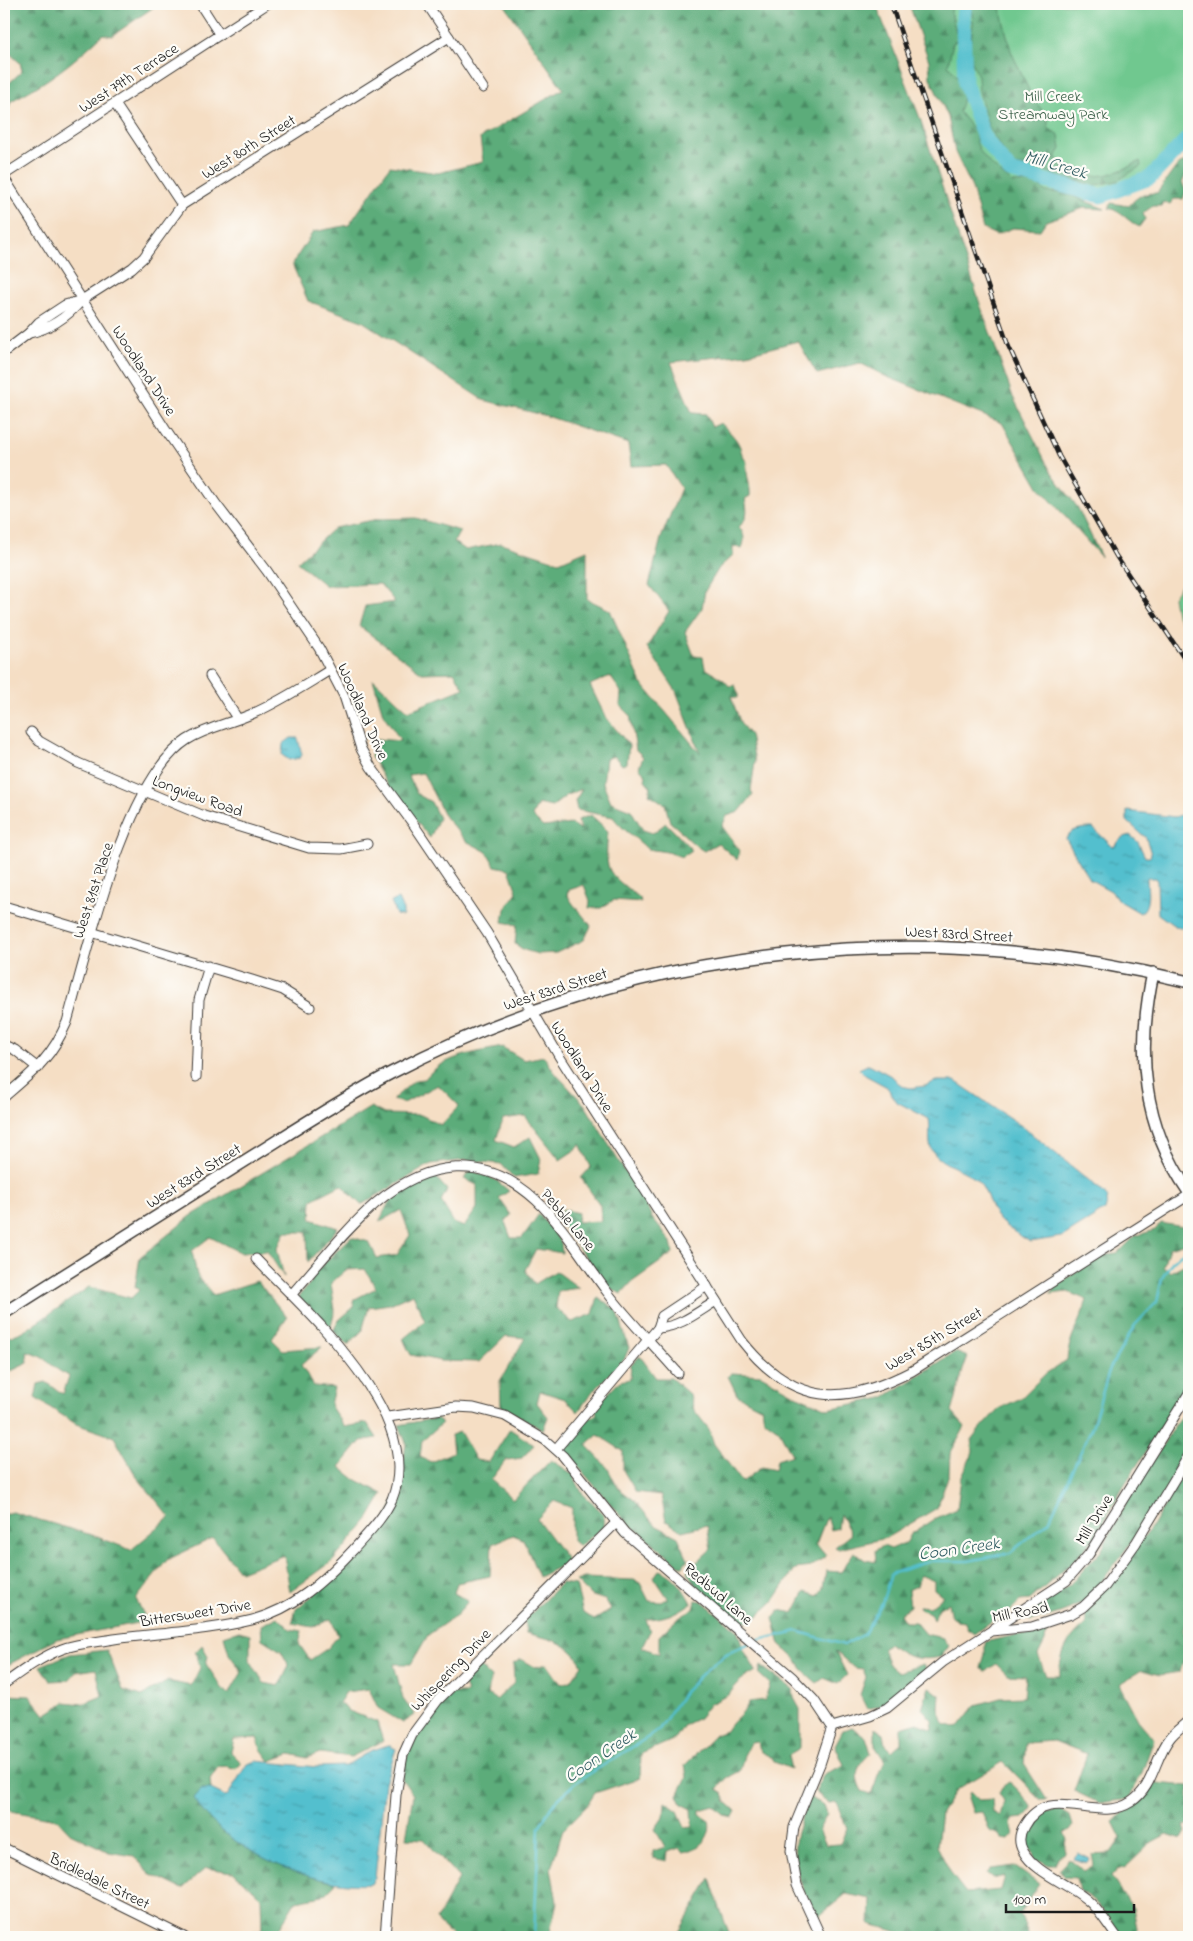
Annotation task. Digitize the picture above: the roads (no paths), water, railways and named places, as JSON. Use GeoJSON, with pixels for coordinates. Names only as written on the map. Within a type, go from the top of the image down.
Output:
{"type":"FeatureCollection","features":[{"type":"Feature","properties":{"kind":"main road","name":"West 83rd Street"},"geometry":{"type":"LineString","coordinates":[[4,1313],[355,1093],[430,1054],[531,1011],[576,996],[665,973],[760,956],[832,948],[909,946],[986,949],[1068,958],[1153,973],[1189,982]]}},
{"type":"Feature","properties":{"kind":"main road"},"geometry":{"type":"LineString","coordinates":[[1153,973],[1143,1036],[1146,1084],[1159,1136],[1189,1193]]}},
{"type":"Feature","properties":{"kind":"street"},"geometry":{"type":"LineString","coordinates":[[200,4],[220,35]]}},
{"type":"Feature","properties":{"kind":"street","name":"West 79th Terrace"},"geometry":{"type":"LineString","coordinates":[[4,177],[267,4]]}},
{"type":"Feature","properties":{"kind":"street"},"geometry":{"type":"LineString","coordinates":[[427,4],[483,88]]}},
{"type":"Feature","properties":{"kind":"street","name":"West 80th Street"},"geometry":{"type":"LineString","coordinates":[[4,352],[29,333],[39,322],[58,309],[82,300],[132,268],[144,257],[182,205],[449,37]]}},
{"type":"Feature","properties":{"kind":"street"},"geometry":{"type":"LineString","coordinates":[[115,104],[182,205]]}},
{"type":"Feature","properties":{"kind":"street","name":"Woodland Drive"},"geometry":{"type":"LineString","coordinates":[[4,177],[164,429],[216,504],[267,571],[319,648],[344,696],[361,749],[371,767],[414,825],[487,933],[531,1011],[707,1286]]}},
{"type":"Feature","properties":{"kind":"street","name":"West 81st Place"},"geometry":{"type":"LineString","coordinates":[[4,1097],[38,1068],[58,1043],[67,1022],[112,867],[153,774],[176,748],[210,728],[252,714],[330,670]]}},
{"type":"Feature","properties":{"kind":"street"},"geometry":{"type":"LineString","coordinates":[[210,676],[237,718]]}},
{"type":"Feature","properties":{"kind":"street","name":"Longview Road"},"geometry":{"type":"LineString","coordinates":[[31,732],[39,741],[78,763],[204,816],[309,848],[341,849],[367,844]]}},
{"type":"Feature","properties":{"kind":"street"},"geometry":{"type":"LineString","coordinates":[[4,906],[93,934],[209,966],[282,990],[310,1007]]}},
{"type":"Feature","properties":{"kind":"street"},"geometry":{"type":"LineString","coordinates":[[196,1077],[199,1000],[209,966]]}},
{"type":"Feature","properties":{"kind":"street"},"geometry":{"type":"LineString","coordinates":[[4,1045],[15,1050],[38,1068]]}},
{"type":"Feature","properties":{"kind":"street","name":"Pebble Lane"},"geometry":{"type":"LineString","coordinates":[[291,1295],[364,1215],[392,1192],[432,1172],[459,1166],[474,1167],[496,1173],[521,1188],[537,1201],[612,1299],[678,1373]]}},
{"type":"Feature","properties":{"kind":"street","name":"West 85th Street"},"geometry":{"type":"LineString","coordinates":[[707,1286],[754,1356],[783,1380],[818,1393],[839,1396],[854,1394],[886,1384],[912,1371],[1189,1193]]}},
{"type":"Feature","properties":{"kind":"street","name":"Bittersweet Drive"},"geometry":{"type":"LineString","coordinates":[[4,1684],[41,1660],[75,1646],[253,1619],[290,1605],[308,1593],[376,1524],[392,1499],[397,1462],[394,1436],[388,1417],[341,1349],[256,1259]]}},
{"type":"Feature","properties":{"kind":"street"},"geometry":{"type":"LineString","coordinates":[[556,1449],[658,1328],[662,1316],[707,1286]]}},
{"type":"Feature","properties":{"kind":"street"},"geometry":{"type":"LineString","coordinates":[[658,1328],[669,1327],[680,1322],[716,1300]]}},
{"type":"Feature","properties":{"kind":"street","name":"Mill Drive"},"geometry":{"type":"LineString","coordinates":[[990,1631],[1058,1587],[1089,1554],[1189,1394]]}},
{"type":"Feature","properties":{"kind":"street","name":"Redbud Lane"},"geometry":{"type":"LineString","coordinates":[[388,1417],[456,1407],[474,1408],[492,1412],[517,1422],[556,1449],[616,1523],[753,1641],[807,1692],[832,1727]]}},
{"type":"Feature","properties":{"kind":"street","name":"Mill Road"},"geometry":{"type":"LineString","coordinates":[[832,1727],[870,1716],[886,1708],[943,1662],[990,1631],[1032,1627],[1083,1608],[1104,1586],[1136,1543],[1189,1456]]}},
{"type":"Feature","properties":{"kind":"street","name":"Whispering Drive"},"geometry":{"type":"LineString","coordinates":[[385,1937],[396,1795],[403,1755],[412,1735],[438,1700],[616,1523]]}},
{"type":"Feature","properties":{"kind":"street"},"geometry":{"type":"LineString","coordinates":[[1117,1937],[1087,1899],[1028,1858],[1020,1841],[1020,1832],[1026,1821],[1035,1813],[1054,1803],[1096,1810],[1112,1810],[1131,1802],[1148,1785],[1169,1739],[1189,1720]]}},
{"type":"Feature","properties":{"kind":"street"},"geometry":{"type":"LineString","coordinates":[[821,1937],[799,1891],[792,1867],[791,1851],[794,1827],[820,1764],[832,1727]]}},
{"type":"Feature","properties":{"kind":"street","name":"Bridledale Street"},"geometry":{"type":"LineString","coordinates":[[4,1848],[184,1937]]}},
{"type":"Feature","properties":{"kind":"water"},"geometry":{"type":"Polygon","coordinates":[[[291,738],[298,738],[302,755],[300,758],[289,760],[282,755],[283,744],[291,738]]]}},
{"type":"Feature","properties":{"kind":"water"},"geometry":{"type":"Polygon","coordinates":[[[1127,811],[1175,817],[1189,812],[1189,929],[1176,927],[1158,914],[1157,881],[1155,878],[1147,878],[1147,902],[1140,913],[1118,900],[1111,891],[1089,879],[1066,839],[1073,831],[1093,828],[1113,847],[1122,838],[1130,835],[1138,842],[1145,857],[1150,857],[1151,854],[1146,838],[1127,821],[1127,811]]]}},
{"type":"Feature","properties":{"kind":"water"},"geometry":{"type":"Polygon","coordinates":[[[398,899],[403,910],[403,916],[396,915],[391,902],[398,899]]]}},
{"type":"Feature","properties":{"kind":"water"},"geometry":{"type":"Polygon","coordinates":[[[869,1064],[893,1077],[901,1086],[911,1088],[925,1086],[936,1081],[955,1081],[1023,1127],[1101,1190],[1108,1198],[1105,1210],[1062,1237],[1030,1242],[999,1220],[984,1190],[977,1181],[968,1174],[941,1160],[933,1152],[930,1145],[929,1119],[897,1102],[887,1087],[865,1075],[859,1069],[869,1064]]]}},
{"type":"Feature","properties":{"kind":"water"},"geometry":{"type":"Polygon","coordinates":[[[388,1745],[396,1749],[385,1783],[375,1878],[371,1884],[349,1884],[324,1880],[298,1873],[272,1862],[247,1849],[225,1833],[207,1816],[194,1798],[202,1789],[211,1789],[225,1796],[228,1795],[247,1764],[256,1761],[317,1767],[345,1766],[370,1751],[388,1745]]]}},
{"type":"Feature","properties":{"kind":"water"},"geometry":{"type":"Polygon","coordinates":[[[1078,1853],[1090,1859],[1086,1863],[1073,1859],[1078,1853]]]}},
{"type":"Feature","properties":{"kind":"waterway","name":"Mill Creek"},"geometry":{"type":"LineString","coordinates":[[965,4],[963,17],[965,83],[984,138],[1010,171],[1101,196],[1150,178],[1189,137]]}},
{"type":"Feature","properties":{"kind":"waterway","name":"Coon Creek"},"geometry":{"type":"LineString","coordinates":[[755,1641],[797,1631],[844,1645],[864,1634],[882,1603],[891,1574],[929,1561],[968,1561],[1010,1553],[1049,1521],[1092,1427],[1110,1368],[1135,1325],[1157,1302],[1162,1278],[1172,1262],[1189,1247]]}},
{"type":"Feature","properties":{"kind":"waterway","name":"Coon Creek"},"geometry":{"type":"LineString","coordinates":[[534,1937],[539,1827],[553,1804],[575,1783],[658,1731],[684,1692],[707,1669],[726,1654],[750,1643]]}},
{"type":"Feature","properties":{"kind":"railway"},"geometry":{"type":"LineString","coordinates":[[891,4],[1008,345],[1059,456],[1116,556],[1189,666]]}},
{"type":"Feature","properties":{"kind":"park label","name":"Mill Creek Streamway Park"},"geometry":{"type":"Point","coordinates":[1053,104]}}]}
